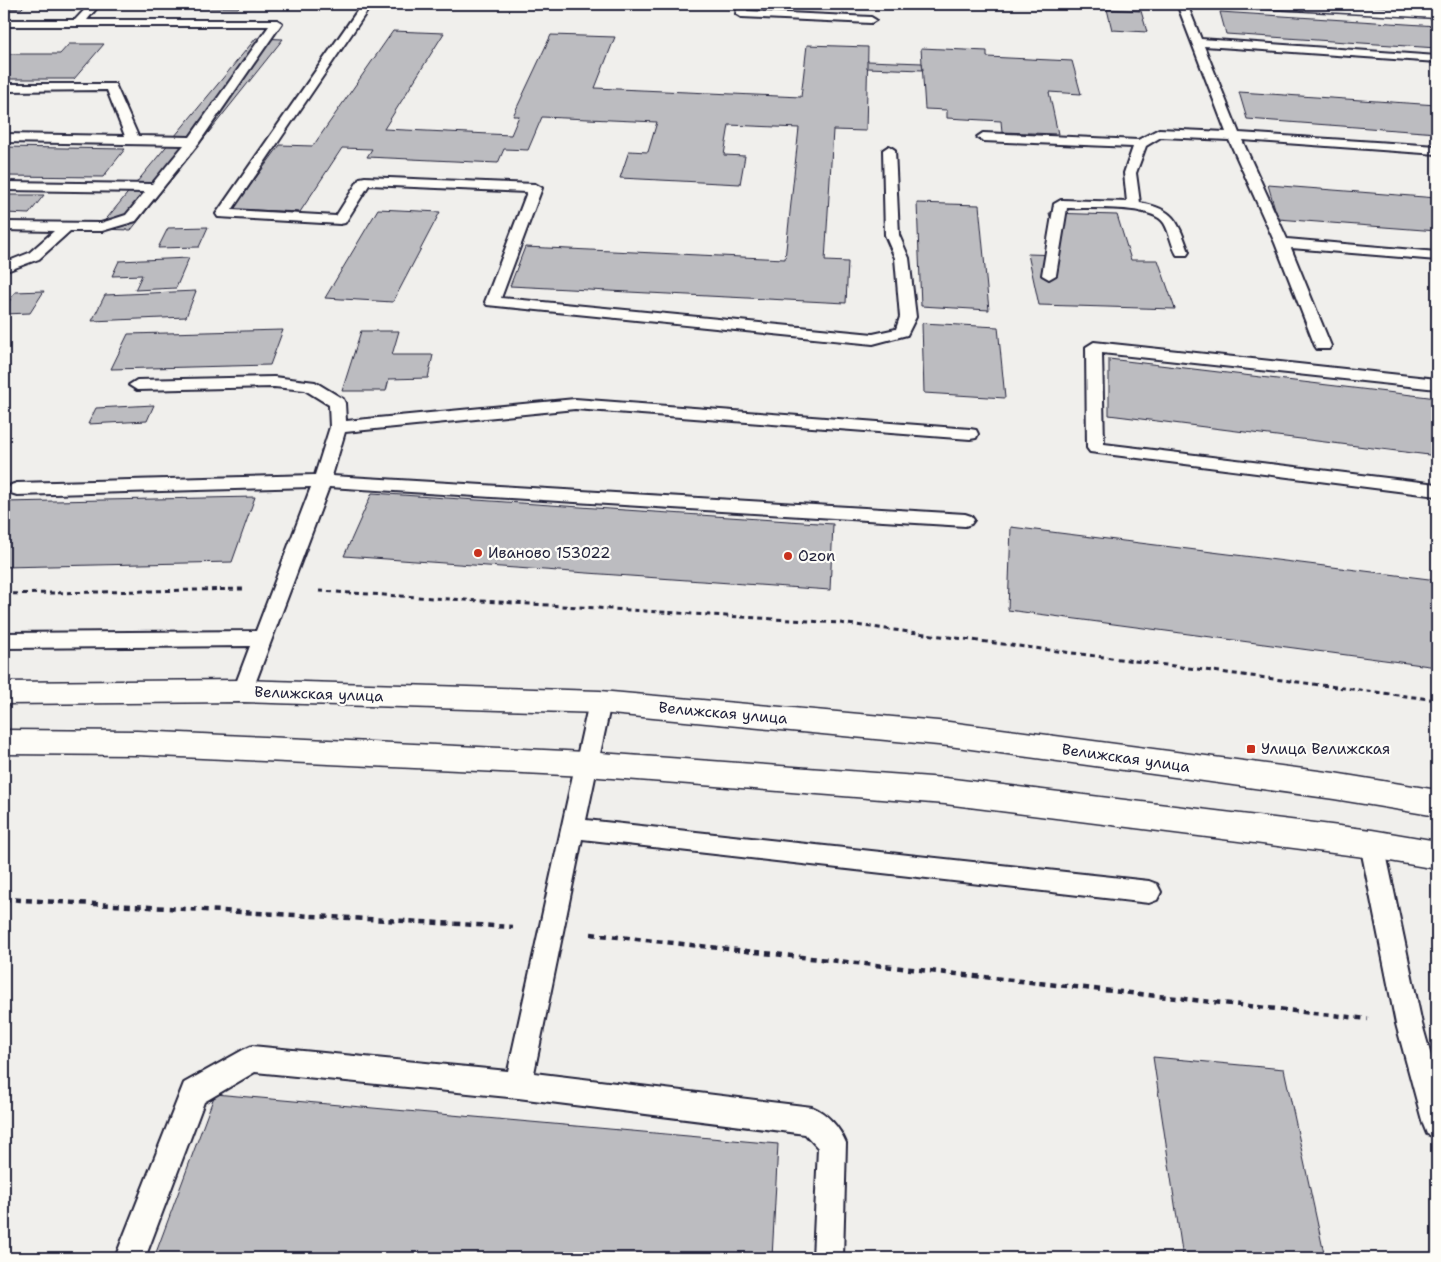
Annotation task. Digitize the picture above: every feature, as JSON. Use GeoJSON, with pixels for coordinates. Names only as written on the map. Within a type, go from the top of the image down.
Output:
{"type":"FeatureCollection","features":[{"type":"Feature","properties":{"kind":"main road"},"geometry":{"type":"LineString","coordinates":[[1254,4],[1304,5],[1437,14]]}},
{"type":"Feature","properties":{"kind":"main road","name":"Велижская улица"},"geometry":{"type":"LineString","coordinates":[[4,692],[243,692],[600,702],[949,734],[1334,786],[1437,803]]}},
{"type":"Feature","properties":{"kind":"main road"},"geometry":{"type":"LineString","coordinates":[[4,742],[137,743],[586,764],[945,791],[1372,844],[1437,855]]}},
{"type":"Feature","properties":{"kind":"lane"},"geometry":{"type":"LineString","coordinates":[[79,22],[95,4]]}},
{"type":"Feature","properties":{"kind":"lane"},"geometry":{"type":"LineString","coordinates":[[367,4],[223,214],[340,220],[365,181],[535,188],[492,302],[872,339],[902,332],[908,317],[902,258],[892,235],[889,150]]}},
{"type":"Feature","properties":{"kind":"lane"},"geometry":{"type":"LineString","coordinates":[[743,4],[741,14],[871,20]]}},
{"type":"Feature","properties":{"kind":"lane"},"geometry":{"type":"LineString","coordinates":[[1182,4],[1234,136],[1282,243],[1323,346]]}},
{"type":"Feature","properties":{"kind":"lane"},"geometry":{"type":"LineString","coordinates":[[4,23],[276,23],[194,141],[131,218],[102,227],[4,226]]}},
{"type":"Feature","properties":{"kind":"lane"},"geometry":{"type":"LineString","coordinates":[[1198,42],[1437,59]]}},
{"type":"Feature","properties":{"kind":"lane"},"geometry":{"type":"LineString","coordinates":[[4,87],[111,86],[133,140]]}},
{"type":"Feature","properties":{"kind":"lane"},"geometry":{"type":"LineString","coordinates":[[983,137],[1140,144],[1159,133],[1234,136],[1437,150]]}},
{"type":"Feature","properties":{"kind":"lane"},"geometry":{"type":"LineString","coordinates":[[4,138],[194,141]]}},
{"type":"Feature","properties":{"kind":"lane"},"geometry":{"type":"LineString","coordinates":[[1134,206],[1130,173],[1140,144]]}},
{"type":"Feature","properties":{"kind":"lane"},"geometry":{"type":"LineString","coordinates":[[4,186],[154,188]]}},
{"type":"Feature","properties":{"kind":"lane"},"geometry":{"type":"LineString","coordinates":[[1049,275],[1061,204],[1134,206],[1155,209],[1169,217],[1182,252]]}},
{"type":"Feature","properties":{"kind":"lane"},"geometry":{"type":"LineString","coordinates":[[4,268],[34,256],[66,227]]}},
{"type":"Feature","properties":{"kind":"lane"},"geometry":{"type":"LineString","coordinates":[[1282,243],[1437,256]]}},
{"type":"Feature","properties":{"kind":"lane"},"geometry":{"type":"LineString","coordinates":[[1437,384],[1094,347],[1096,448],[1437,490]]}},
{"type":"Feature","properties":{"kind":"lane"},"geometry":{"type":"LineString","coordinates":[[137,385],[274,382],[309,385],[337,403],[338,427],[322,482],[280,588],[243,692]]}},
{"type":"Feature","properties":{"kind":"lane"},"geometry":{"type":"LineString","coordinates":[[338,427],[575,404],[970,434]]}},
{"type":"Feature","properties":{"kind":"lane"},"geometry":{"type":"LineString","coordinates":[[17,489],[322,482],[965,520]]}},
{"type":"Feature","properties":{"kind":"lane"},"geometry":{"type":"LineString","coordinates":[[4,641],[262,638]]}},
{"type":"Feature","properties":{"kind":"lane"},"geometry":{"type":"LineString","coordinates":[[518,1085],[600,702]]}},
{"type":"Feature","properties":{"kind":"lane"},"geometry":{"type":"LineString","coordinates":[[573,828],[1149,892]]}},
{"type":"Feature","properties":{"kind":"lane"},"geometry":{"type":"LineString","coordinates":[[1372,844],[1409,1024],[1437,1124]]}},
{"type":"Feature","properties":{"kind":"lane"},"geometry":{"type":"LineString","coordinates":[[130,1258],[194,1093],[252,1059],[518,1085],[812,1121],[832,1143],[828,1258]]}},
{"type":"Feature","properties":{"kind":"path"},"geometry":{"type":"LineString","coordinates":[[4,594],[280,588],[840,623],[1437,700]]}},
{"type":"Feature","properties":{"kind":"path"},"geometry":{"type":"LineString","coordinates":[[4,899],[54,900],[552,929],[1409,1024]]}},
{"type":"Feature","properties":{"kind":"building"},"geometry":{"type":"Polygon","coordinates":[[[4,4],[26,4],[21,9],[4,9],[4,4]]]}},
{"type":"Feature","properties":{"kind":"building"},"geometry":{"type":"Polygon","coordinates":[[[110,4],[242,4],[238,8],[107,7],[110,4]]]}},
{"type":"Feature","properties":{"kind":"building"},"geometry":{"type":"Polygon","coordinates":[[[1107,9],[1141,11],[1147,32],[1112,30],[1107,9]]]}},
{"type":"Feature","properties":{"kind":"building"},"geometry":{"type":"Polygon","coordinates":[[[1220,12],[1437,26],[1437,48],[1226,34],[1220,12]]]}},
{"type":"Feature","properties":{"kind":"building"},"geometry":{"type":"Polygon","coordinates":[[[393,31],[444,33],[384,129],[511,135],[519,116],[513,116],[551,35],[615,37],[595,88],[801,97],[807,45],[868,47],[866,131],[833,130],[825,261],[848,262],[846,303],[510,286],[525,247],[785,259],[799,128],[729,125],[724,155],[745,156],[740,184],[620,178],[629,151],[648,152],[657,122],[542,117],[528,150],[504,149],[498,163],[367,157],[372,149],[342,148],[300,212],[233,209],[280,145],[313,146],[393,31]]]}},
{"type":"Feature","properties":{"kind":"building"},"geometry":{"type":"Polygon","coordinates":[[[256,38],[283,39],[131,230],[98,229],[256,38]]]}},
{"type":"Feature","properties":{"kind":"building"},"geometry":{"type":"Polygon","coordinates":[[[69,44],[104,44],[74,79],[4,79],[4,54],[60,54],[69,44]]]}},
{"type":"Feature","properties":{"kind":"building"},"geometry":{"type":"Polygon","coordinates":[[[921,48],[987,51],[987,57],[1072,61],[1081,94],[1049,92],[1058,134],[1002,132],[1001,121],[947,118],[947,110],[925,109],[921,48]]]}},
{"type":"Feature","properties":{"kind":"building"},"geometry":{"type":"Polygon","coordinates":[[[867,61],[922,63],[923,70],[867,68],[867,61]]]}},
{"type":"Feature","properties":{"kind":"building"},"geometry":{"type":"Polygon","coordinates":[[[1239,92],[1437,105],[1437,133],[1247,119],[1239,92]]]}},
{"type":"Feature","properties":{"kind":"building"},"geometry":{"type":"Polygon","coordinates":[[[4,147],[125,149],[103,177],[4,176],[4,147]]]}},
{"type":"Feature","properties":{"kind":"building"},"geometry":{"type":"Polygon","coordinates":[[[1268,185],[1437,198],[1437,231],[1278,219],[1268,185]]]}},
{"type":"Feature","properties":{"kind":"building"},"geometry":{"type":"Polygon","coordinates":[[[4,195],[44,195],[29,214],[4,213],[4,195]]]}},
{"type":"Feature","properties":{"kind":"building"},"geometry":{"type":"Polygon","coordinates":[[[917,203],[979,205],[989,310],[921,306],[917,203]]]}},
{"type":"Feature","properties":{"kind":"building"},"geometry":{"type":"Polygon","coordinates":[[[378,209],[440,212],[393,302],[325,298],[378,209]]]}},
{"type":"Feature","properties":{"kind":"building"},"geometry":{"type":"Polygon","coordinates":[[[1049,213],[1117,215],[1131,260],[1158,260],[1175,309],[1039,305],[1028,254],[1060,255],[1049,213]]]}},
{"type":"Feature","properties":{"kind":"building"},"geometry":{"type":"Polygon","coordinates":[[[208,227],[199,247],[158,248],[168,228],[208,227]]]}},
{"type":"Feature","properties":{"kind":"building"},"geometry":{"type":"Polygon","coordinates":[[[189,258],[176,288],[135,290],[142,275],[112,276],[119,261],[189,258]]]}},
{"type":"Feature","properties":{"kind":"building"},"geometry":{"type":"Polygon","coordinates":[[[44,291],[30,313],[4,314],[4,310],[15,292],[44,291]]]}},
{"type":"Feature","properties":{"kind":"building"},"geometry":{"type":"Polygon","coordinates":[[[196,291],[186,317],[92,321],[105,295],[196,291]]]}},
{"type":"Feature","properties":{"kind":"building"},"geometry":{"type":"Polygon","coordinates":[[[922,323],[998,327],[1005,398],[924,393],[922,323]]]}},
{"type":"Feature","properties":{"kind":"building"},"geometry":{"type":"Polygon","coordinates":[[[283,330],[270,365],[111,369],[128,334],[283,330]]]}},
{"type":"Feature","properties":{"kind":"building"},"geometry":{"type":"Polygon","coordinates":[[[361,331],[399,331],[392,355],[433,355],[428,378],[389,379],[386,391],[342,391],[361,331]]]}},
{"type":"Feature","properties":{"kind":"building"},"geometry":{"type":"Polygon","coordinates":[[[1109,359],[1437,398],[1437,456],[1109,415],[1109,359]]]}},
{"type":"Feature","properties":{"kind":"building"},"geometry":{"type":"Polygon","coordinates":[[[154,405],[147,421],[88,424],[96,408],[154,405]]]}},
{"type":"Feature","properties":{"kind":"building"},"geometry":{"type":"Polygon","coordinates":[[[372,493],[833,524],[830,590],[344,556],[372,493]]]}},
{"type":"Feature","properties":{"kind":"building"},"geometry":{"type":"Polygon","coordinates":[[[255,497],[232,562],[4,567],[4,502],[255,497]]]}},
{"type":"Feature","properties":{"kind":"building"},"geometry":{"type":"Polygon","coordinates":[[[1011,527],[1437,580],[1437,667],[1008,610],[1011,527]]]}},
{"type":"Feature","properties":{"kind":"building"},"geometry":{"type":"Polygon","coordinates":[[[1153,1057],[1284,1069],[1325,1258],[1183,1258],[1153,1057]]]}},
{"type":"Feature","properties":{"kind":"building"},"geometry":{"type":"Polygon","coordinates":[[[215,1094],[778,1144],[772,1258],[154,1258],[215,1094]]]}},
{"type":"Feature","properties":{"kind":"place","name":"Иваново 153022"},"geometry":{"type":"Point","coordinates":[478,553]}},
{"type":"Feature","properties":{"kind":"place","name":"Ozon"},"geometry":{"type":"Point","coordinates":[788,556]}},
{"type":"Feature","properties":{"kind":"place","name":"Улица Велижская"},"geometry":{"type":"Point","coordinates":[1251,749]}}]}
